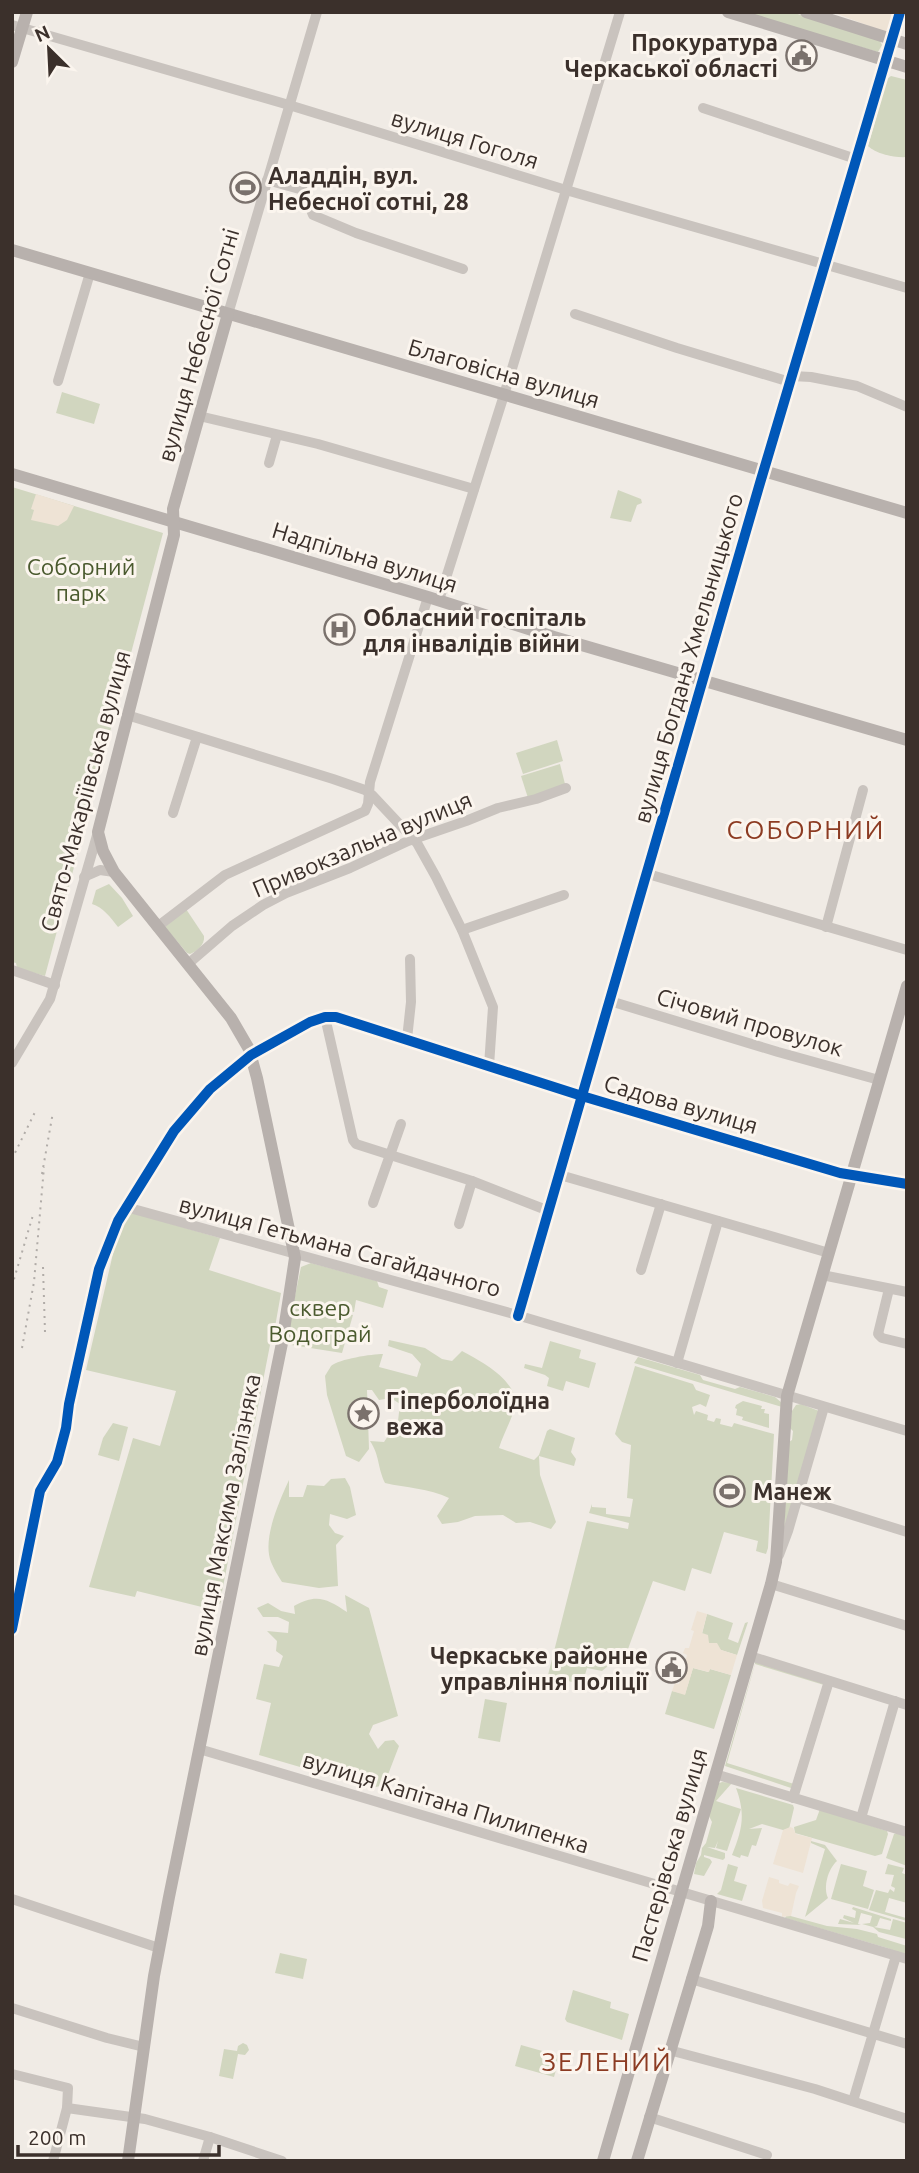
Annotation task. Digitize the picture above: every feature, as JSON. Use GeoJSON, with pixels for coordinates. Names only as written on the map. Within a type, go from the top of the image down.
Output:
{"type":"FeatureCollection","features":[{"type":"Feature","properties":{"kind":"main road"},"geometry":{"type":"LineString","coordinates":[[12,62],[17,27],[27,12]]}},
{"type":"Feature","properties":{"kind":"main road"},"geometry":{"type":"LineString","coordinates":[[728,12],[907,67]]}},
{"type":"Feature","properties":{"kind":"main road"},"geometry":{"type":"LineString","coordinates":[[806,12],[907,44]]}},
{"type":"Feature","properties":{"kind":"main road","name":"Благовісна вулиця"},"geometry":{"type":"LineString","coordinates":[[12,250],[907,513]]}},
{"type":"Feature","properties":{"kind":"main road","name":"вулиця Небесної Сотні"},"geometry":{"type":"LineString","coordinates":[[173,521],[173,509],[228,314]]}},
{"type":"Feature","properties":{"kind":"main road","name":"Надпільна вулиця"},"geometry":{"type":"LineString","coordinates":[[12,474],[907,740]]}},
{"type":"Feature","properties":{"kind":"main road","name":"Свято-Макаріївська вулиця"},"geometry":{"type":"LineString","coordinates":[[98,832],[174,536],[173,521]]}},
{"type":"Feature","properties":{"kind":"main road","name":"вулиця Максима Залізняка"},"geometry":{"type":"LineString","coordinates":[[98,832],[103,851],[114,872],[231,1018],[251,1055],[295,1253],[280,1352],[159,1948],[128,2161]]}},
{"type":"Feature","properties":{"kind":"main road","name":"Пастерівська вулиця"},"geometry":{"type":"LineString","coordinates":[[603,2161],[771,1584],[776,1562],[787,1396],[907,986]]}},
{"type":"Feature","properties":{"kind":"main road"},"geometry":{"type":"LineString","coordinates":[[637,2161],[708,1926],[711,1901]]}},
{"type":"Feature","properties":{"kind":"street","name":"вулиця Небесної Сотні"},"geometry":{"type":"LineString","coordinates":[[228,314],[317,12]]}},
{"type":"Feature","properties":{"kind":"street"},"geometry":{"type":"LineString","coordinates":[[157,926],[230,872],[363,813],[368,806],[368,791],[433,599],[474,489],[504,395],[620,12]]}},
{"type":"Feature","properties":{"kind":"street","name":"вулиця Богдана Хмельницького"},"geometry":{"type":"LineString","coordinates":[[518,1316],[900,12]]}},
{"type":"Feature","properties":{"kind":"street","name":"вулиця Гоголя"},"geometry":{"type":"LineString","coordinates":[[17,27],[907,288]]}},
{"type":"Feature","properties":{"kind":"street"},"geometry":{"type":"LineString","coordinates":[[703,108],[856,159]]}},
{"type":"Feature","properties":{"kind":"street"},"geometry":{"type":"LineString","coordinates":[[267,180],[303,190],[313,215],[356,233],[463,269]]}},
{"type":"Feature","properties":{"kind":"street"},"geometry":{"type":"LineString","coordinates":[[58,381],[90,273]]}},
{"type":"Feature","properties":{"kind":"street"},"geometry":{"type":"LineString","coordinates":[[575,314],[665,344],[791,379],[811,377],[863,388],[878,397],[907,407]]}},
{"type":"Feature","properties":{"kind":"street"},"geometry":{"type":"LineString","coordinates":[[199,416],[318,444],[474,489]]}},
{"type":"Feature","properties":{"kind":"street"},"geometry":{"type":"LineString","coordinates":[[269,463],[276,435]]}},
{"type":"Feature","properties":{"kind":"street"},"geometry":{"type":"LineString","coordinates":[[127,715],[368,791],[414,839],[462,930],[493,1007],[489,1066]]}},
{"type":"Feature","properties":{"kind":"street"},"geometry":{"type":"LineString","coordinates":[[173,813],[197,737]]}},
{"type":"Feature","properties":{"kind":"street","name":"Привокзальна вулиця"},"geometry":{"type":"LineString","coordinates":[[188,964],[223,932],[268,902],[414,839],[498,808],[533,800],[566,788]]}},
{"type":"Feature","properties":{"kind":"street"},"geometry":{"type":"LineString","coordinates":[[826,927],[863,790]]}},
{"type":"Feature","properties":{"kind":"street","name":"Свято-Макаріївська вулиця"},"geometry":{"type":"LineString","coordinates":[[12,1063],[43,1014],[55,985],[98,832]]}},
{"type":"Feature","properties":{"kind":"street"},"geometry":{"type":"LineString","coordinates":[[84,877],[100,870],[114,872]]}},
{"type":"Feature","properties":{"kind":"street"},"geometry":{"type":"LineString","coordinates":[[648,874],[907,950]]}},
{"type":"Feature","properties":{"kind":"street"},"geometry":{"type":"LineString","coordinates":[[462,930],[564,895]]}},
{"type":"Feature","properties":{"kind":"street"},"geometry":{"type":"LineString","coordinates":[[407,1039],[411,1002],[410,959]]}},
{"type":"Feature","properties":{"kind":"street"},"geometry":{"type":"LineString","coordinates":[[12,970],[55,985]]}},
{"type":"Feature","properties":{"kind":"street","name":"Січовий провулок"},"geometry":{"type":"LineString","coordinates":[[610,1001],[879,1080]]}},
{"type":"Feature","properties":{"kind":"street"},"geometry":{"type":"LineString","coordinates":[[12,1629],[40,1491],[57,1461],[99,1269],[109,1241],[126,1207],[169,1137],[210,1089],[251,1055],[310,1022],[325,1017],[356,1144],[472,1181],[549,1211]]}},
{"type":"Feature","properties":{"kind":"street","name":"Садова вулиця"},"geometry":{"type":"LineString","coordinates":[[325,1017],[336,1017],[582,1096],[852,1175],[907,1184]]}},
{"type":"Feature","properties":{"kind":"street"},"geometry":{"type":"LineString","coordinates":[[373,1203],[401,1124]]}},
{"type":"Feature","properties":{"kind":"street"},"geometry":{"type":"LineString","coordinates":[[560,1175],[829,1253]]}},
{"type":"Feature","properties":{"kind":"street"},"geometry":{"type":"LineString","coordinates":[[459,1224],[472,1181]]}},
{"type":"Feature","properties":{"kind":"street"},"geometry":{"type":"LineString","coordinates":[[641,1270],[661,1204]]}},
{"type":"Feature","properties":{"kind":"street","name":"вулиця Гетьмана Сагайдачного"},"geometry":{"type":"LineString","coordinates":[[126,1207],[518,1316],[907,1431]]}},
{"type":"Feature","properties":{"kind":"street"},"geometry":{"type":"LineString","coordinates":[[677,1363],[718,1221]]}},
{"type":"Feature","properties":{"kind":"street"},"geometry":{"type":"LineString","coordinates":[[822,1275],[907,1292]]}},
{"type":"Feature","properties":{"kind":"street"},"geometry":{"type":"LineString","coordinates":[[889,1289],[878,1334],[882,1338],[907,1344]]}},
{"type":"Feature","properties":{"kind":"street","name":"Пастерівська вулиця"},"geometry":{"type":"LineString","coordinates":[[776,1562],[789,1531],[824,1407]]}},
{"type":"Feature","properties":{"kind":"street"},"geometry":{"type":"LineString","coordinates":[[798,1497],[907,1532]]}},
{"type":"Feature","properties":{"kind":"street"},"geometry":{"type":"LineString","coordinates":[[771,1584],[907,1626]]}},
{"type":"Feature","properties":{"kind":"street"},"geometry":{"type":"LineString","coordinates":[[750,1656],[907,1704]]}},
{"type":"Feature","properties":{"kind":"street"},"geometry":{"type":"LineString","coordinates":[[793,1798],[829,1681]]}},
{"type":"Feature","properties":{"kind":"street"},"geometry":{"type":"LineString","coordinates":[[860,1818],[895,1701]]}},
{"type":"Feature","properties":{"kind":"street","name":"вулиця Капітана Пилипенка"},"geometry":{"type":"LineString","coordinates":[[199,1749],[907,1959]]}},
{"type":"Feature","properties":{"kind":"street"},"geometry":{"type":"LineString","coordinates":[[715,1774],[907,1832]]}},
{"type":"Feature","properties":{"kind":"street"},"geometry":{"type":"LineString","coordinates":[[12,1899],[159,1948]]}},
{"type":"Feature","properties":{"kind":"street"},"geometry":{"type":"LineString","coordinates":[[853,2101],[896,1956]]}},
{"type":"Feature","properties":{"kind":"street"},"geometry":{"type":"LineString","coordinates":[[691,1979],[907,2043]]}},
{"type":"Feature","properties":{"kind":"street"},"geometry":{"type":"LineString","coordinates":[[12,2008],[144,2047]]}},
{"type":"Feature","properties":{"kind":"street"},"geometry":{"type":"LineString","coordinates":[[669,2050],[853,2101],[907,2119]]}},
{"type":"Feature","properties":{"kind":"street"},"geometry":{"type":"LineString","coordinates":[[12,2074],[68,2088],[67,2108],[54,2161]]}},
{"type":"Feature","properties":{"kind":"street"},"geometry":{"type":"LineString","coordinates":[[67,2108],[134,2116],[210,2137],[280,2161]]}},
{"type":"Feature","properties":{"kind":"street"},"geometry":{"type":"LineString","coordinates":[[649,2117],[767,2155]]}},
{"type":"Feature","properties":{"kind":"street"},"geometry":{"type":"LineString","coordinates":[[204,2161],[210,2137]]}},
{"type":"Feature","properties":{"kind":"green space"},"geometry":{"type":"Polygon","coordinates":[[[742,12],[791,12],[879,39],[882,45],[878,52],[742,12]]]}},
{"type":"Feature","properties":{"kind":"green space"},"geometry":{"type":"Polygon","coordinates":[[[891,76],[907,80],[907,157],[886,155],[868,146],[887,79],[891,76]]]}},
{"type":"Feature","properties":{"kind":"green space"},"geometry":{"type":"Polygon","coordinates":[[[62,392],[100,404],[94,424],[56,413],[62,392]]]}},
{"type":"Feature","properties":{"kind":"green space","name":"Соборний парк"},"geometry":{"type":"Polygon","coordinates":[[[12,487],[163,533],[45,976],[17,968],[16,963],[12,962],[12,487]]]}},
{"type":"Feature","properties":{"kind":"green space"},"geometry":{"type":"Polygon","coordinates":[[[618,490],[641,499],[642,503],[637,505],[631,522],[610,518],[618,490]]]}},
{"type":"Feature","properties":{"kind":"green space"},"geometry":{"type":"Polygon","coordinates":[[[557,740],[563,761],[523,774],[516,753],[557,740]]]}},
{"type":"Feature","properties":{"kind":"green space"},"geometry":{"type":"Polygon","coordinates":[[[560,764],[565,784],[528,798],[521,776],[560,764]]]}},
{"type":"Feature","properties":{"kind":"green space"},"geometry":{"type":"Polygon","coordinates":[[[109,884],[133,916],[118,927],[103,910],[92,904],[96,890],[109,884]]]}},
{"type":"Feature","properties":{"kind":"green space"},"geometry":{"type":"Polygon","coordinates":[[[186,909],[204,936],[200,947],[190,954],[165,927],[186,909]]]}},
{"type":"Feature","properties":{"kind":"green space"},"geometry":{"type":"Polygon","coordinates":[[[130,1212],[220,1238],[209,1270],[281,1293],[222,1598],[220,1604],[212,1602],[210,1609],[137,1591],[135,1597],[89,1587],[133,1438],[160,1446],[176,1391],[86,1370],[115,1245],[130,1212]]]}},
{"type":"Feature","properties":{"kind":"green space","name":"сквер Водограй"},"geometry":{"type":"Polygon","coordinates":[[[311,1263],[377,1281],[379,1287],[388,1290],[383,1308],[356,1300],[354,1312],[350,1311],[348,1314],[353,1315],[342,1353],[285,1344],[301,1267],[311,1263]]]}},
{"type":"Feature","properties":{"kind":"green space"},"geometry":{"type":"Polygon","coordinates":[[[389,1340],[425,1348],[442,1359],[452,1361],[462,1351],[488,1366],[505,1380],[511,1388],[515,1405],[499,1448],[534,1460],[539,1455],[550,1429],[575,1438],[571,1452],[576,1459],[574,1466],[539,1456],[540,1475],[556,1522],[551,1529],[530,1522],[516,1523],[503,1515],[475,1516],[442,1524],[437,1516],[449,1498],[425,1490],[385,1483],[370,1441],[384,1442],[398,1421],[400,1404],[391,1398],[379,1400],[372,1390],[367,1390],[369,1449],[359,1462],[346,1456],[327,1395],[325,1376],[331,1366],[341,1361],[383,1354],[379,1367],[417,1377],[421,1364],[412,1354],[388,1346],[389,1340]]]}},
{"type":"Feature","properties":{"kind":"green space"},"geometry":{"type":"Polygon","coordinates":[[[550,1341],[581,1350],[579,1358],[596,1363],[589,1388],[566,1381],[563,1391],[547,1386],[549,1378],[545,1375],[524,1368],[525,1364],[542,1368],[550,1341]]]}},
{"type":"Feature","properties":{"kind":"green space"},"geometry":{"type":"Polygon","coordinates":[[[638,1357],[700,1375],[703,1380],[775,1397],[782,1403],[782,1407],[634,1363],[638,1357]]]}},
{"type":"Feature","properties":{"kind":"green space"},"geometry":{"type":"Polygon","coordinates":[[[635,1366],[693,1384],[696,1390],[710,1395],[706,1407],[700,1404],[692,1407],[694,1415],[696,1411],[708,1415],[707,1420],[714,1422],[716,1418],[721,1419],[720,1424],[732,1427],[734,1423],[774,1434],[768,1548],[766,1554],[756,1551],[758,1541],[724,1532],[711,1574],[692,1568],[685,1591],[653,1581],[628,1649],[602,1671],[587,1668],[582,1685],[548,1675],[587,1521],[628,1529],[629,1523],[589,1513],[592,1504],[592,1507],[606,1508],[606,1514],[630,1517],[633,1499],[627,1498],[631,1445],[622,1442],[615,1434],[635,1366]]]}},
{"type":"Feature","properties":{"kind":"green space"},"geometry":{"type":"Polygon","coordinates":[[[743,1401],[765,1409],[764,1413],[769,1414],[769,1428],[742,1420],[743,1417],[736,1415],[736,1405],[743,1401]]]}},
{"type":"Feature","properties":{"kind":"green space"},"geometry":{"type":"Polygon","coordinates":[[[801,1404],[819,1411],[784,1529],[789,1442],[792,1440],[793,1431],[790,1428],[792,1411],[796,1405],[801,1404]]]}},
{"type":"Feature","properties":{"kind":"green space"},"geometry":{"type":"Polygon","coordinates":[[[113,1423],[128,1427],[119,1461],[98,1455],[103,1438],[113,1423]]]}},
{"type":"Feature","properties":{"kind":"green space"},"geometry":{"type":"Polygon","coordinates":[[[345,1478],[350,1487],[356,1515],[347,1519],[330,1514],[329,1525],[335,1533],[344,1536],[336,1545],[338,1586],[319,1588],[282,1582],[271,1562],[269,1543],[273,1521],[289,1480],[289,1497],[303,1497],[307,1485],[324,1486],[331,1479],[345,1478]]]}},
{"type":"Feature","properties":{"kind":"green space"},"geometry":{"type":"Polygon","coordinates":[[[345,1595],[369,1608],[398,1716],[373,1725],[369,1734],[378,1749],[385,1741],[394,1740],[399,1746],[384,1785],[372,1788],[259,1755],[271,1703],[256,1699],[264,1664],[279,1667],[283,1656],[276,1651],[277,1641],[267,1631],[288,1633],[289,1622],[278,1617],[263,1617],[257,1608],[268,1603],[281,1611],[295,1614],[294,1606],[309,1600],[322,1599],[347,1612],[345,1595]]]}},
{"type":"Feature","properties":{"kind":"green space"},"geometry":{"type":"Polygon","coordinates":[[[707,1614],[733,1623],[728,1639],[738,1643],[745,1623],[748,1622],[737,1655],[709,1643],[702,1634],[707,1614]]]}},
{"type":"Feature","properties":{"kind":"green space"},"geometry":{"type":"Polygon","coordinates":[[[756,1660],[824,1683],[823,1685],[755,1664],[727,1763],[794,1784],[815,1713],[794,1789],[725,1766],[756,1660]]]}},
{"type":"Feature","properties":{"kind":"green space"},"geometry":{"type":"Polygon","coordinates":[[[693,1668],[731,1675],[714,1729],[665,1714],[672,1691],[685,1694],[693,1668]]]}},
{"type":"Feature","properties":{"kind":"green space"},"geometry":{"type":"Polygon","coordinates":[[[485,1699],[507,1703],[500,1742],[478,1738],[485,1699]]]}},
{"type":"Feature","properties":{"kind":"green space"},"geometry":{"type":"Polygon","coordinates":[[[732,1783],[716,1801],[741,1809],[727,1851],[716,1848],[718,1841],[715,1848],[707,1847],[725,1853],[725,1858],[723,1860],[704,1855],[712,1862],[704,1876],[694,1874],[712,1822],[709,1816],[717,1784],[732,1783]]]}},
{"type":"Feature","properties":{"kind":"green space"},"geometry":{"type":"Polygon","coordinates":[[[736,1788],[793,1805],[794,1808],[789,1829],[762,1824],[749,1829],[762,1828],[756,1846],[752,1845],[748,1857],[741,1855],[740,1858],[732,1855],[741,1822],[741,1806],[736,1788]]]}},
{"type":"Feature","properties":{"kind":"green space"},"geometry":{"type":"Polygon","coordinates":[[[820,1809],[887,1831],[882,1854],[875,1856],[795,1833],[794,1827],[816,1820],[820,1809]]]}},
{"type":"Feature","properties":{"kind":"green space"},"geometry":{"type":"Polygon","coordinates":[[[894,1834],[907,1836],[907,1866],[886,1858],[894,1834]]]}},
{"type":"Feature","properties":{"kind":"green space"},"geometry":{"type":"Polygon","coordinates":[[[811,1841],[825,1845],[837,1861],[827,1878],[828,1898],[805,1917],[825,1849],[811,1841]]]}},
{"type":"Feature","properties":{"kind":"green space"},"geometry":{"type":"Polygon","coordinates":[[[728,1864],[738,1867],[734,1881],[747,1885],[742,1901],[717,1894],[721,1890],[728,1864]]]}},
{"type":"Feature","properties":{"kind":"green space"},"geometry":{"type":"Polygon","coordinates":[[[841,1864],[867,1871],[863,1886],[874,1890],[868,1909],[831,1899],[841,1864]]]}},
{"type":"Feature","properties":{"kind":"green space"},"geometry":{"type":"Polygon","coordinates":[[[888,1864],[904,1868],[902,1873],[907,1875],[907,1903],[889,1898],[885,1912],[906,1918],[907,1915],[907,1921],[869,1910],[876,1890],[888,1893],[890,1889],[894,1892],[895,1888],[891,1886],[894,1875],[885,1874],[888,1864]]]}},
{"type":"Feature","properties":{"kind":"green space"},"geometry":{"type":"Polygon","coordinates":[[[853,1907],[891,1919],[880,1918],[874,1927],[890,1930],[893,1919],[907,1923],[906,1939],[862,1924],[870,1923],[872,1916],[861,1913],[858,1924],[861,1925],[838,1924],[840,1919],[854,1923],[843,1918],[844,1915],[855,1918],[856,1911],[853,1907]]]}},
{"type":"Feature","properties":{"kind":"green space"},"geometry":{"type":"Polygon","coordinates":[[[787,1915],[827,1926],[877,1934],[878,1937],[907,1946],[907,1956],[785,1918],[787,1915]]]}},
{"type":"Feature","properties":{"kind":"green space"},"geometry":{"type":"Polygon","coordinates":[[[280,1953],[307,1959],[303,1979],[275,1973],[280,1953]]]}},
{"type":"Feature","properties":{"kind":"green space"},"geometry":{"type":"Polygon","coordinates":[[[573,1990],[611,2002],[610,2008],[629,2014],[622,2040],[567,2022],[565,2019],[573,1990]]]}},
{"type":"Feature","properties":{"kind":"green space"},"geometry":{"type":"Polygon","coordinates":[[[243,2043],[249,2050],[245,2055],[238,2054],[233,2079],[219,2076],[224,2049],[237,2051],[238,2046],[243,2043]]]}},
{"type":"Feature","properties":{"kind":"green space"},"geometry":{"type":"Polygon","coordinates":[[[521,2045],[560,2056],[554,2077],[515,2066],[521,2045]]]}},
{"type":"Feature","properties":{"kind":"shaded area"},"geometry":{"type":"Polygon","coordinates":[[[832,12],[895,12],[890,28],[885,32],[832,12]]]}},
{"type":"Feature","properties":{"kind":"shaded area"},"geometry":{"type":"Polygon","coordinates":[[[36,494],[74,506],[67,520],[58,526],[31,520],[36,494]]]}},
{"type":"Feature","properties":{"kind":"shaded area"},"geometry":{"type":"Polygon","coordinates":[[[697,1611],[707,1614],[702,1633],[708,1635],[709,1643],[717,1643],[721,1650],[737,1655],[731,1675],[693,1668],[685,1695],[672,1691],[675,1683],[679,1684],[687,1655],[683,1653],[685,1648],[689,1648],[697,1611]]]}},
{"type":"Feature","properties":{"kind":"shaded area"},"geometry":{"type":"Polygon","coordinates":[[[790,1827],[796,1834],[812,1838],[803,1873],[773,1864],[783,1830],[790,1827]]]}},
{"type":"Feature","properties":{"kind":"shaded area"},"geometry":{"type":"Polygon","coordinates":[[[769,1877],[788,1886],[790,1883],[799,1886],[791,1916],[782,1917],[782,1913],[763,1908],[762,1901],[769,1877]]]}},
{"type":"Feature","properties":{"kind":"railway"},"geometry":{"type":"LineString","coordinates":[[12,1159],[36,1110]]}},
{"type":"Feature","properties":{"kind":"railway"},"geometry":{"type":"LineString","coordinates":[[42,1174],[53,1112]]}},
{"type":"Feature","properties":{"kind":"railway"},"geometry":{"type":"LineString","coordinates":[[22,1348],[34,1282],[44,1167]]}},
{"type":"Feature","properties":{"kind":"railway"},"geometry":{"type":"LineString","coordinates":[[12,1286],[33,1215]]}},
{"type":"Feature","properties":{"kind":"railway"},"geometry":{"type":"LineString","coordinates":[[43,1267],[45,1332]]}},
{"type":"Feature","properties":{"kind":"cycle path"},"geometry":{"type":"LineString","coordinates":[[518,1316],[900,12]]}},
{"type":"Feature","properties":{"kind":"cycle path"},"geometry":{"type":"LineString","coordinates":[[12,1629],[40,1491],[57,1462],[99,1269],[118,1221],[174,1131],[210,1089],[251,1055],[310,1022],[336,1017],[582,1096],[840,1173],[907,1184]]}},
{"type":"Feature","properties":{"kind":"place","name":"Прокуратура Черкаської області"},"geometry":{"type":"Point","coordinates":[801,55]}},
{"type":"Feature","properties":{"kind":"place","name":"Аладдін, вул. Небесної сотні, 28"},"geometry":{"type":"Point","coordinates":[245,188]}},
{"type":"Feature","properties":{"kind":"place","name":"Обласний госпіталь для інвалідів війни"},"geometry":{"type":"Point","coordinates":[340,630]}},
{"type":"Feature","properties":{"kind":"place","name":"Гіперболоїдна вежа"},"geometry":{"type":"Point","coordinates":[363,1413]}},
{"type":"Feature","properties":{"kind":"place","name":"Манеж"},"geometry":{"type":"Point","coordinates":[730,1491]}},
{"type":"Feature","properties":{"kind":"place","name":"Черкаське районне управління поліції"},"geometry":{"type":"Point","coordinates":[671,1668]}},
{"type":"Feature","properties":{"kind":"district","name":"СОБОРНИЙ"},"geometry":{"type":"Point","coordinates":[806,829]}},
{"type":"Feature","properties":{"kind":"district","name":"ЗЕЛЕНИЙ"},"geometry":{"type":"Point","coordinates":[607,2061]}}]}
